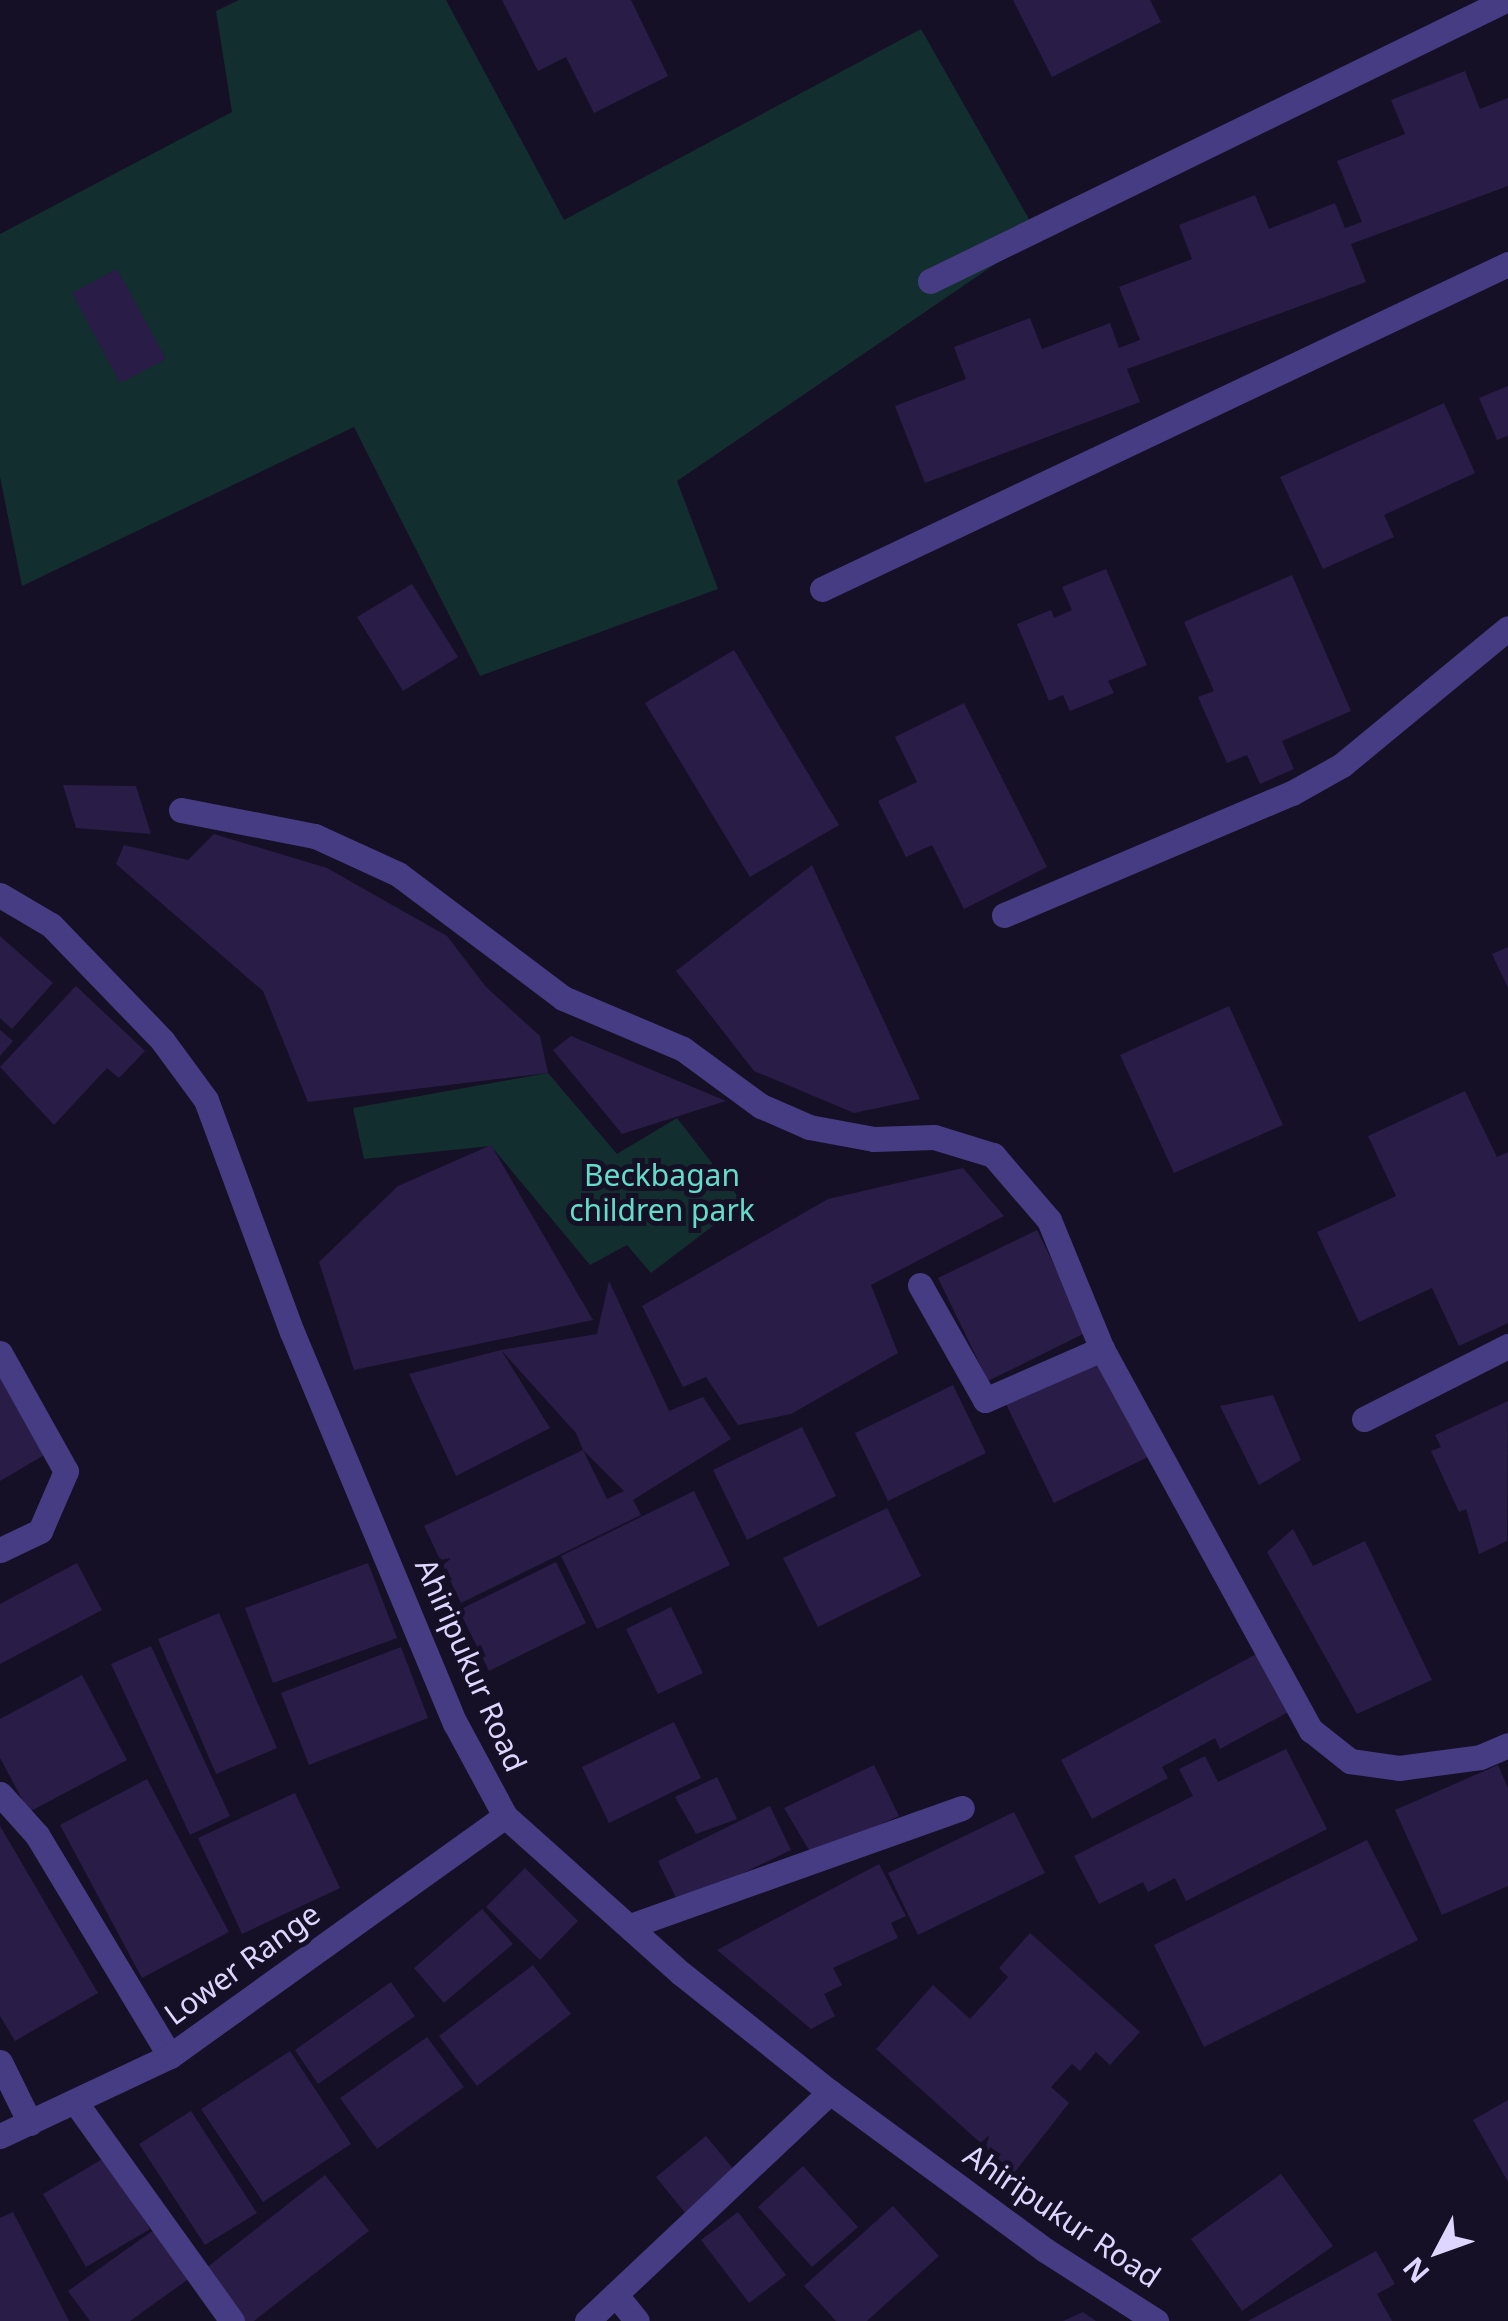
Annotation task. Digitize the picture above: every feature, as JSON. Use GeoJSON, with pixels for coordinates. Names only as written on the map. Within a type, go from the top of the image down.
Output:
{"type":"FeatureCollection","features":[{"type":"Feature","properties":{"kind":"street"},"geometry":{"type":"LineString","coordinates":[[930,281],[1506,0]]}},
{"type":"Feature","properties":{"kind":"street"},"geometry":{"type":"LineString","coordinates":[[822,589],[1508,264]]}},
{"type":"Feature","properties":{"kind":"street"},"geometry":{"type":"LineString","coordinates":[[1004,915],[1292,793],[1342,765],[1508,628]]}},
{"type":"Feature","properties":{"kind":"street"},"geometry":{"type":"LineString","coordinates":[[182,810],[315,836],[398,874],[563,998],[683,1049],[762,1106],[809,1127],[874,1139],[934,1138],[992,1155],[1048,1220],[1102,1349],[1311,1730],[1350,1760],[1399,1768],[1480,1758],[1508,1744]]}},
{"type":"Feature","properties":{"kind":"street","name":"Ahiripukur Road"},"geometry":{"type":"LineString","coordinates":[[0,895],[51,925],[162,1040],[206,1100],[292,1332],[455,1723],[504,1816],[633,1925],[682,1974],[830,2092],[1045,2250],[1156,2321]]}},
{"type":"Feature","properties":{"kind":"street"},"geometry":{"type":"LineString","coordinates":[[920,1285],[985,1400],[1102,1349]]}},
{"type":"Feature","properties":{"kind":"street"},"geometry":{"type":"LineString","coordinates":[[1364,1419],[1508,1346]]}},
{"type":"Feature","properties":{"kind":"street"},"geometry":{"type":"LineString","coordinates":[[0,1353],[66,1471],[40,1531],[0,1550]]}},
{"type":"Feature","properties":{"kind":"street"},"geometry":{"type":"LineString","coordinates":[[0,1794],[37,1835],[170,2056]]}},
{"type":"Feature","properties":{"kind":"street"},"geometry":{"type":"LineString","coordinates":[[633,1925],[962,1808]]}},
{"type":"Feature","properties":{"kind":"street","name":"Lower Range"},"geometry":{"type":"LineString","coordinates":[[0,2136],[170,2056],[504,1816]]}},
{"type":"Feature","properties":{"kind":"street"},"geometry":{"type":"LineString","coordinates":[[0,2062],[30,2123]]}},
{"type":"Feature","properties":{"kind":"street"},"geometry":{"type":"LineString","coordinates":[[587,2321],[830,2092]]}},
{"type":"Feature","properties":{"kind":"street"},"geometry":{"type":"LineString","coordinates":[[76,2103],[232,2321]]}},
{"type":"Feature","properties":{"kind":"street"},"geometry":{"type":"LineString","coordinates":[[616,2295],[638,2321]]}},
{"type":"Feature","properties":{"kind":"green space"},"geometry":{"type":"Polygon","coordinates":[[[239,0],[446,0],[564,220],[921,29],[1038,235],[677,481],[718,589],[480,676],[354,427],[22,586],[0,477],[0,234],[232,112],[216,11],[239,0]]]}},
{"type":"Feature","properties":{"kind":"green space","name":"Beckbagan children park"},"geometry":{"type":"Polygon","coordinates":[[[548,1073],[617,1154],[677,1118],[743,1203],[651,1273],[627,1245],[590,1265],[491,1146],[364,1159],[353,1108],[548,1073]]]}},
{"type":"Feature","properties":{"kind":"building"},"geometry":{"type":"Polygon","coordinates":[[[502,0],[631,0],[668,76],[594,113],[566,57],[538,71],[502,0]]]}},
{"type":"Feature","properties":{"kind":"building"},"geometry":{"type":"Polygon","coordinates":[[[1013,0],[1150,0],[1161,22],[1052,77],[1013,0]]]}},
{"type":"Feature","properties":{"kind":"building"},"geometry":{"type":"Polygon","coordinates":[[[1465,71],[1480,109],[1508,98],[1508,186],[1351,244],[1366,282],[1127,369],[1140,402],[925,483],[895,406],[966,379],[954,347],[1030,318],[1042,349],[1110,323],[1119,348],[1140,340],[1119,287],[1192,259],[1179,225],[1255,195],[1269,229],[1335,203],[1345,228],[1362,222],[1337,161],[1405,134],[1391,100],[1465,71]]]}},
{"type":"Feature","properties":{"kind":"building"},"geometry":{"type":"Polygon","coordinates":[[[117,269],[166,359],[120,383],[72,293],[117,269]]]}},
{"type":"Feature","properties":{"kind":"building"},"geometry":{"type":"Polygon","coordinates":[[[1508,386],[1508,436],[1497,440],[1479,398],[1508,386]]]}},
{"type":"Feature","properties":{"kind":"building"},"geometry":{"type":"Polygon","coordinates":[[[1444,403],[1475,473],[1384,515],[1394,537],[1323,569],[1280,477],[1444,403]]]}},
{"type":"Feature","properties":{"kind":"building"},"geometry":{"type":"Polygon","coordinates":[[[1106,569],[1147,665],[1108,681],[1114,693],[1070,711],[1063,695],[1049,701],[1017,624],[1051,610],[1054,618],[1072,610],[1062,587],[1106,569]]]}},
{"type":"Feature","properties":{"kind":"building"},"geometry":{"type":"Polygon","coordinates":[[[1292,575],[1351,711],[1282,741],[1294,769],[1260,784],[1247,755],[1227,763],[1198,697],[1214,691],[1184,622],[1292,575]]]}},
{"type":"Feature","properties":{"kind":"building"},"geometry":{"type":"Polygon","coordinates":[[[412,584],[458,657],[403,691],[357,617],[412,584]]]}},
{"type":"Feature","properties":{"kind":"building"},"geometry":{"type":"Polygon","coordinates":[[[734,650],[839,825],[750,877],[645,703],[734,650]]]}},
{"type":"Feature","properties":{"kind":"building"},"geometry":{"type":"Polygon","coordinates":[[[964,703],[1047,867],[964,909],[932,845],[906,857],[878,801],[917,782],[895,737],[964,703]]]}},
{"type":"Feature","properties":{"kind":"building"},"geometry":{"type":"Polygon","coordinates":[[[63,785],[136,786],[151,834],[76,828],[63,785]]]}},
{"type":"Feature","properties":{"kind":"building"},"geometry":{"type":"Polygon","coordinates":[[[214,834],[327,868],[447,936],[486,987],[540,1036],[548,1073],[308,1102],[263,991],[116,864],[124,845],[188,860],[214,834]]]}},
{"type":"Feature","properties":{"kind":"building"},"geometry":{"type":"Polygon","coordinates":[[[812,865],[920,1099],[854,1113],[754,1071],[676,971],[812,865]]]}},
{"type":"Feature","properties":{"kind":"building"},"geometry":{"type":"Polygon","coordinates":[[[0,936],[53,983],[12,1029],[0,1018],[0,936]]]}},
{"type":"Feature","properties":{"kind":"building"},"geometry":{"type":"Polygon","coordinates":[[[1508,947],[1508,988],[1492,954],[1508,947]]]}},
{"type":"Feature","properties":{"kind":"building"},"geometry":{"type":"Polygon","coordinates":[[[76,986],[145,1051],[119,1078],[107,1068],[54,1125],[0,1067],[76,986]]]}},
{"type":"Feature","properties":{"kind":"building"},"geometry":{"type":"Polygon","coordinates":[[[1229,1006],[1283,1125],[1174,1173],[1120,1055],[1229,1006]]]}},
{"type":"Feature","properties":{"kind":"building"},"geometry":{"type":"Polygon","coordinates":[[[0,1030],[13,1041],[0,1056],[0,1030]]]}},
{"type":"Feature","properties":{"kind":"building"},"geometry":{"type":"Polygon","coordinates":[[[571,1036],[726,1101],[622,1134],[553,1050],[571,1036]]]}},
{"type":"Feature","properties":{"kind":"building"},"geometry":{"type":"Polygon","coordinates":[[[1465,1091],[1497,1157],[1508,1152],[1508,1323],[1459,1346],[1432,1288],[1359,1322],[1317,1232],[1396,1196],[1368,1136],[1465,1091]]]}},
{"type":"Feature","properties":{"kind":"building"},"geometry":{"type":"Polygon","coordinates":[[[491,1145],[593,1320],[354,1370],[319,1262],[398,1186],[491,1145]]]}},
{"type":"Feature","properties":{"kind":"building"},"geometry":{"type":"Polygon","coordinates":[[[963,1168],[1004,1216],[871,1285],[898,1353],[791,1414],[738,1425],[706,1377],[683,1387],[642,1306],[828,1199],[963,1168]]]}},
{"type":"Feature","properties":{"kind":"building"},"geometry":{"type":"Polygon","coordinates":[[[1037,1230],[1087,1332],[988,1381],[938,1278],[1037,1230]]]}},
{"type":"Feature","properties":{"kind":"building"},"geometry":{"type":"Polygon","coordinates":[[[609,1281],[669,1411],[703,1397],[731,1439],[633,1500],[641,1515],[461,1603],[424,1526],[583,1450],[576,1433],[501,1350],[597,1334],[609,1281]],[[583,1450],[607,1499],[624,1491],[583,1450]]]}},
{"type":"Feature","properties":{"kind":"building"},"geometry":{"type":"Polygon","coordinates":[[[501,1350],[550,1428],[456,1476],[409,1374],[501,1350]]]}},
{"type":"Feature","properties":{"kind":"building"},"geometry":{"type":"Polygon","coordinates":[[[1101,1355],[1150,1456],[1054,1503],[1005,1402],[1101,1355]]]}},
{"type":"Feature","properties":{"kind":"building"},"geometry":{"type":"Polygon","coordinates":[[[0,1376],[46,1454],[0,1481],[0,1376]]]}},
{"type":"Feature","properties":{"kind":"building"},"geometry":{"type":"Polygon","coordinates":[[[953,1385],[986,1453],[888,1501],[855,1433],[953,1385]]]}},
{"type":"Feature","properties":{"kind":"building"},"geometry":{"type":"Polygon","coordinates":[[[1273,1395],[1301,1460],[1259,1485],[1220,1406],[1273,1395]]]}},
{"type":"Feature","properties":{"kind":"building"},"geometry":{"type":"Polygon","coordinates":[[[1508,1401],[1507,1541],[1479,1554],[1466,1509],[1459,1512],[1431,1451],[1441,1447],[1435,1435],[1508,1401]]]}},
{"type":"Feature","properties":{"kind":"building"},"geometry":{"type":"Polygon","coordinates":[[[802,1427],[836,1496],[747,1540],[713,1470],[802,1427]]]}},
{"type":"Feature","properties":{"kind":"building"},"geometry":{"type":"Polygon","coordinates":[[[694,1491],[730,1565],[597,1629],[561,1556],[694,1491]]]}},
{"type":"Feature","properties":{"kind":"building"},"geometry":{"type":"Polygon","coordinates":[[[887,1508],[921,1576],[818,1627],[783,1558],[887,1508]]]}},
{"type":"Feature","properties":{"kind":"building"},"geometry":{"type":"Polygon","coordinates":[[[1293,1529],[1313,1566],[1365,1541],[1432,1680],[1357,1714],[1267,1552],[1293,1529]]]}},
{"type":"Feature","properties":{"kind":"building"},"geometry":{"type":"Polygon","coordinates":[[[556,1562],[586,1623],[489,1671],[459,1610],[556,1562]]]}},
{"type":"Feature","properties":{"kind":"building"},"geometry":{"type":"Polygon","coordinates":[[[77,1563],[102,1610],[0,1664],[0,1604],[77,1563]]]}},
{"type":"Feature","properties":{"kind":"building"},"geometry":{"type":"Polygon","coordinates":[[[368,1563],[397,1638],[273,1683],[245,1608],[368,1563]]]}},
{"type":"Feature","properties":{"kind":"building"},"geometry":{"type":"Polygon","coordinates":[[[671,1607],[703,1673],[658,1694],[626,1629],[671,1607]]]}},
{"type":"Feature","properties":{"kind":"building"},"geometry":{"type":"Polygon","coordinates":[[[219,1613],[277,1748],[216,1774],[158,1639],[219,1613]]]}},
{"type":"Feature","properties":{"kind":"building"},"geometry":{"type":"Polygon","coordinates":[[[151,1646],[230,1816],[190,1835],[111,1664],[151,1646]]]}},
{"type":"Feature","properties":{"kind":"building"},"geometry":{"type":"Polygon","coordinates":[[[401,1647],[428,1718],[309,1765],[281,1693],[401,1647]]]}},
{"type":"Feature","properties":{"kind":"building"},"geometry":{"type":"Polygon","coordinates":[[[1260,1652],[1292,1710],[1220,1749],[1215,1738],[1162,1767],[1168,1778],[1092,1819],[1061,1760],[1260,1652]]]}},
{"type":"Feature","properties":{"kind":"building"},"geometry":{"type":"Polygon","coordinates":[[[82,1675],[127,1760],[29,1812],[0,1758],[0,1719],[82,1675]]]}},
{"type":"Feature","properties":{"kind":"building"},"geometry":{"type":"Polygon","coordinates":[[[674,1722],[701,1778],[609,1823],[582,1767],[674,1722]]]}},
{"type":"Feature","properties":{"kind":"building"},"geometry":{"type":"Polygon","coordinates":[[[1286,1749],[1327,1829],[1186,1901],[1175,1878],[1148,1892],[1143,1882],[1099,1904],[1074,1856],[1193,1796],[1179,1769],[1205,1756],[1218,1782],[1286,1749]]]}},
{"type":"Feature","properties":{"kind":"building"},"geometry":{"type":"Polygon","coordinates":[[[874,1765],[899,1816],[812,1855],[784,1808],[874,1765]]]}},
{"type":"Feature","properties":{"kind":"building"},"geometry":{"type":"Polygon","coordinates":[[[1498,1765],[1508,1788],[1508,1886],[1442,1915],[1395,1810],[1498,1765]]]}},
{"type":"Feature","properties":{"kind":"building"},"geometry":{"type":"Polygon","coordinates":[[[717,1777],[737,1819],[696,1834],[675,1797],[717,1777]]]}},
{"type":"Feature","properties":{"kind":"building"},"geometry":{"type":"Polygon","coordinates":[[[147,1779],[229,1932],[142,1978],[60,1825],[147,1779]]]}},
{"type":"Feature","properties":{"kind":"building"},"geometry":{"type":"Polygon","coordinates":[[[295,1793],[340,1888],[242,1934],[198,1838],[295,1793]]]}},
{"type":"Feature","properties":{"kind":"building"},"geometry":{"type":"Polygon","coordinates":[[[770,1806],[791,1850],[679,1904],[658,1861],[770,1806]]]}},
{"type":"Feature","properties":{"kind":"building"},"geometry":{"type":"Polygon","coordinates":[[[1014,1812],[1045,1873],[918,1935],[888,1873],[1014,1812]]]}},
{"type":"Feature","properties":{"kind":"building"},"geometry":{"type":"Polygon","coordinates":[[[0,1826],[98,1993],[15,2041],[0,2016],[0,1826]]]}},
{"type":"Feature","properties":{"kind":"building"},"geometry":{"type":"Polygon","coordinates":[[[1367,1840],[1418,1940],[1204,2047],[1154,1945],[1367,1840]]]}},
{"type":"Feature","properties":{"kind":"building"},"geometry":{"type":"Polygon","coordinates":[[[879,1864],[906,1916],[891,1923],[898,1938],[833,1968],[842,1985],[824,1994],[835,2016],[811,2029],[717,1950],[879,1864]]]}},
{"type":"Feature","properties":{"kind":"building"},"geometry":{"type":"Polygon","coordinates":[[[525,1868],[578,1921],[540,1960],[486,1907],[525,1868]]]}},
{"type":"Feature","properties":{"kind":"building"},"geometry":{"type":"Polygon","coordinates":[[[482,1909],[513,1944],[444,2003],[414,1968],[482,1909]]]}},
{"type":"Feature","properties":{"kind":"building"},"geometry":{"type":"Polygon","coordinates":[[[1030,1933],[1140,2032],[1110,2065],[1096,2052],[1080,2071],[1072,2064],[1051,2087],[1069,2103],[1014,2173],[876,2049],[933,1985],[970,2019],[1008,1977],[999,1968],[1030,1933]]]}},
{"type":"Feature","properties":{"kind":"building"},"geometry":{"type":"Polygon","coordinates":[[[533,1965],[571,2014],[477,2086],[439,2036],[533,1965]]]}},
{"type":"Feature","properties":{"kind":"building"},"geometry":{"type":"Polygon","coordinates":[[[391,1982],[415,2016],[318,2084],[295,2050],[391,1982]]]}},
{"type":"Feature","properties":{"kind":"building"},"geometry":{"type":"Polygon","coordinates":[[[427,2037],[464,2087],[377,2149],[340,2098],[427,2037]]]}},
{"type":"Feature","properties":{"kind":"building"},"geometry":{"type":"Polygon","coordinates":[[[290,2051],[351,2144],[263,2202],[201,2109],[290,2051]]]}},
{"type":"Feature","properties":{"kind":"building"},"geometry":{"type":"Polygon","coordinates":[[[1508,2100],[1508,2182],[1473,2120],[1508,2100]]]}},
{"type":"Feature","properties":{"kind":"building"},"geometry":{"type":"Polygon","coordinates":[[[191,2111],[257,2213],[205,2245],[139,2144],[191,2111]]]}},
{"type":"Feature","properties":{"kind":"building"},"geometry":{"type":"Polygon","coordinates":[[[706,2136],[740,2177],[690,2219],[656,2177],[706,2136]]]}},
{"type":"Feature","properties":{"kind":"building"},"geometry":{"type":"Polygon","coordinates":[[[106,2157],[150,2229],[86,2267],[43,2194],[106,2157]]]}},
{"type":"Feature","properties":{"kind":"building"},"geometry":{"type":"Polygon","coordinates":[[[803,2166],[858,2227],[812,2267],[758,2207],[803,2166]]]}},
{"type":"Feature","properties":{"kind":"building"},"geometry":{"type":"Polygon","coordinates":[[[1281,2174],[1333,2246],[1242,2311],[1191,2239],[1281,2174]]]}},
{"type":"Feature","properties":{"kind":"building"},"geometry":{"type":"Polygon","coordinates":[[[325,2175],[369,2231],[254,2321],[239,2321],[201,2272],[325,2175]]]}},
{"type":"Feature","properties":{"kind":"building"},"geometry":{"type":"Polygon","coordinates":[[[893,2206],[939,2256],[867,2321],[836,2321],[804,2286],[893,2206]]]}},
{"type":"Feature","properties":{"kind":"building"},"geometry":{"type":"Polygon","coordinates":[[[13,2212],[69,2321],[0,2321],[0,2218],[13,2212]]]}},
{"type":"Feature","properties":{"kind":"building"},"geometry":{"type":"Polygon","coordinates":[[[738,2212],[786,2275],[749,2303],[701,2240],[738,2212]]]}},
{"type":"Feature","properties":{"kind":"building"},"geometry":{"type":"Polygon","coordinates":[[[155,2229],[190,2278],[130,2321],[90,2321],[68,2291],[155,2229]]]}},
{"type":"Feature","properties":{"kind":"building"},"geometry":{"type":"Polygon","coordinates":[[[1376,2251],[1395,2284],[1377,2294],[1392,2321],[1248,2321],[1376,2251]]]}},
{"type":"Feature","properties":{"kind":"building"},"geometry":{"type":"Polygon","coordinates":[[[1083,2312],[1096,2321],[1063,2321],[1083,2312]]]}}]}
